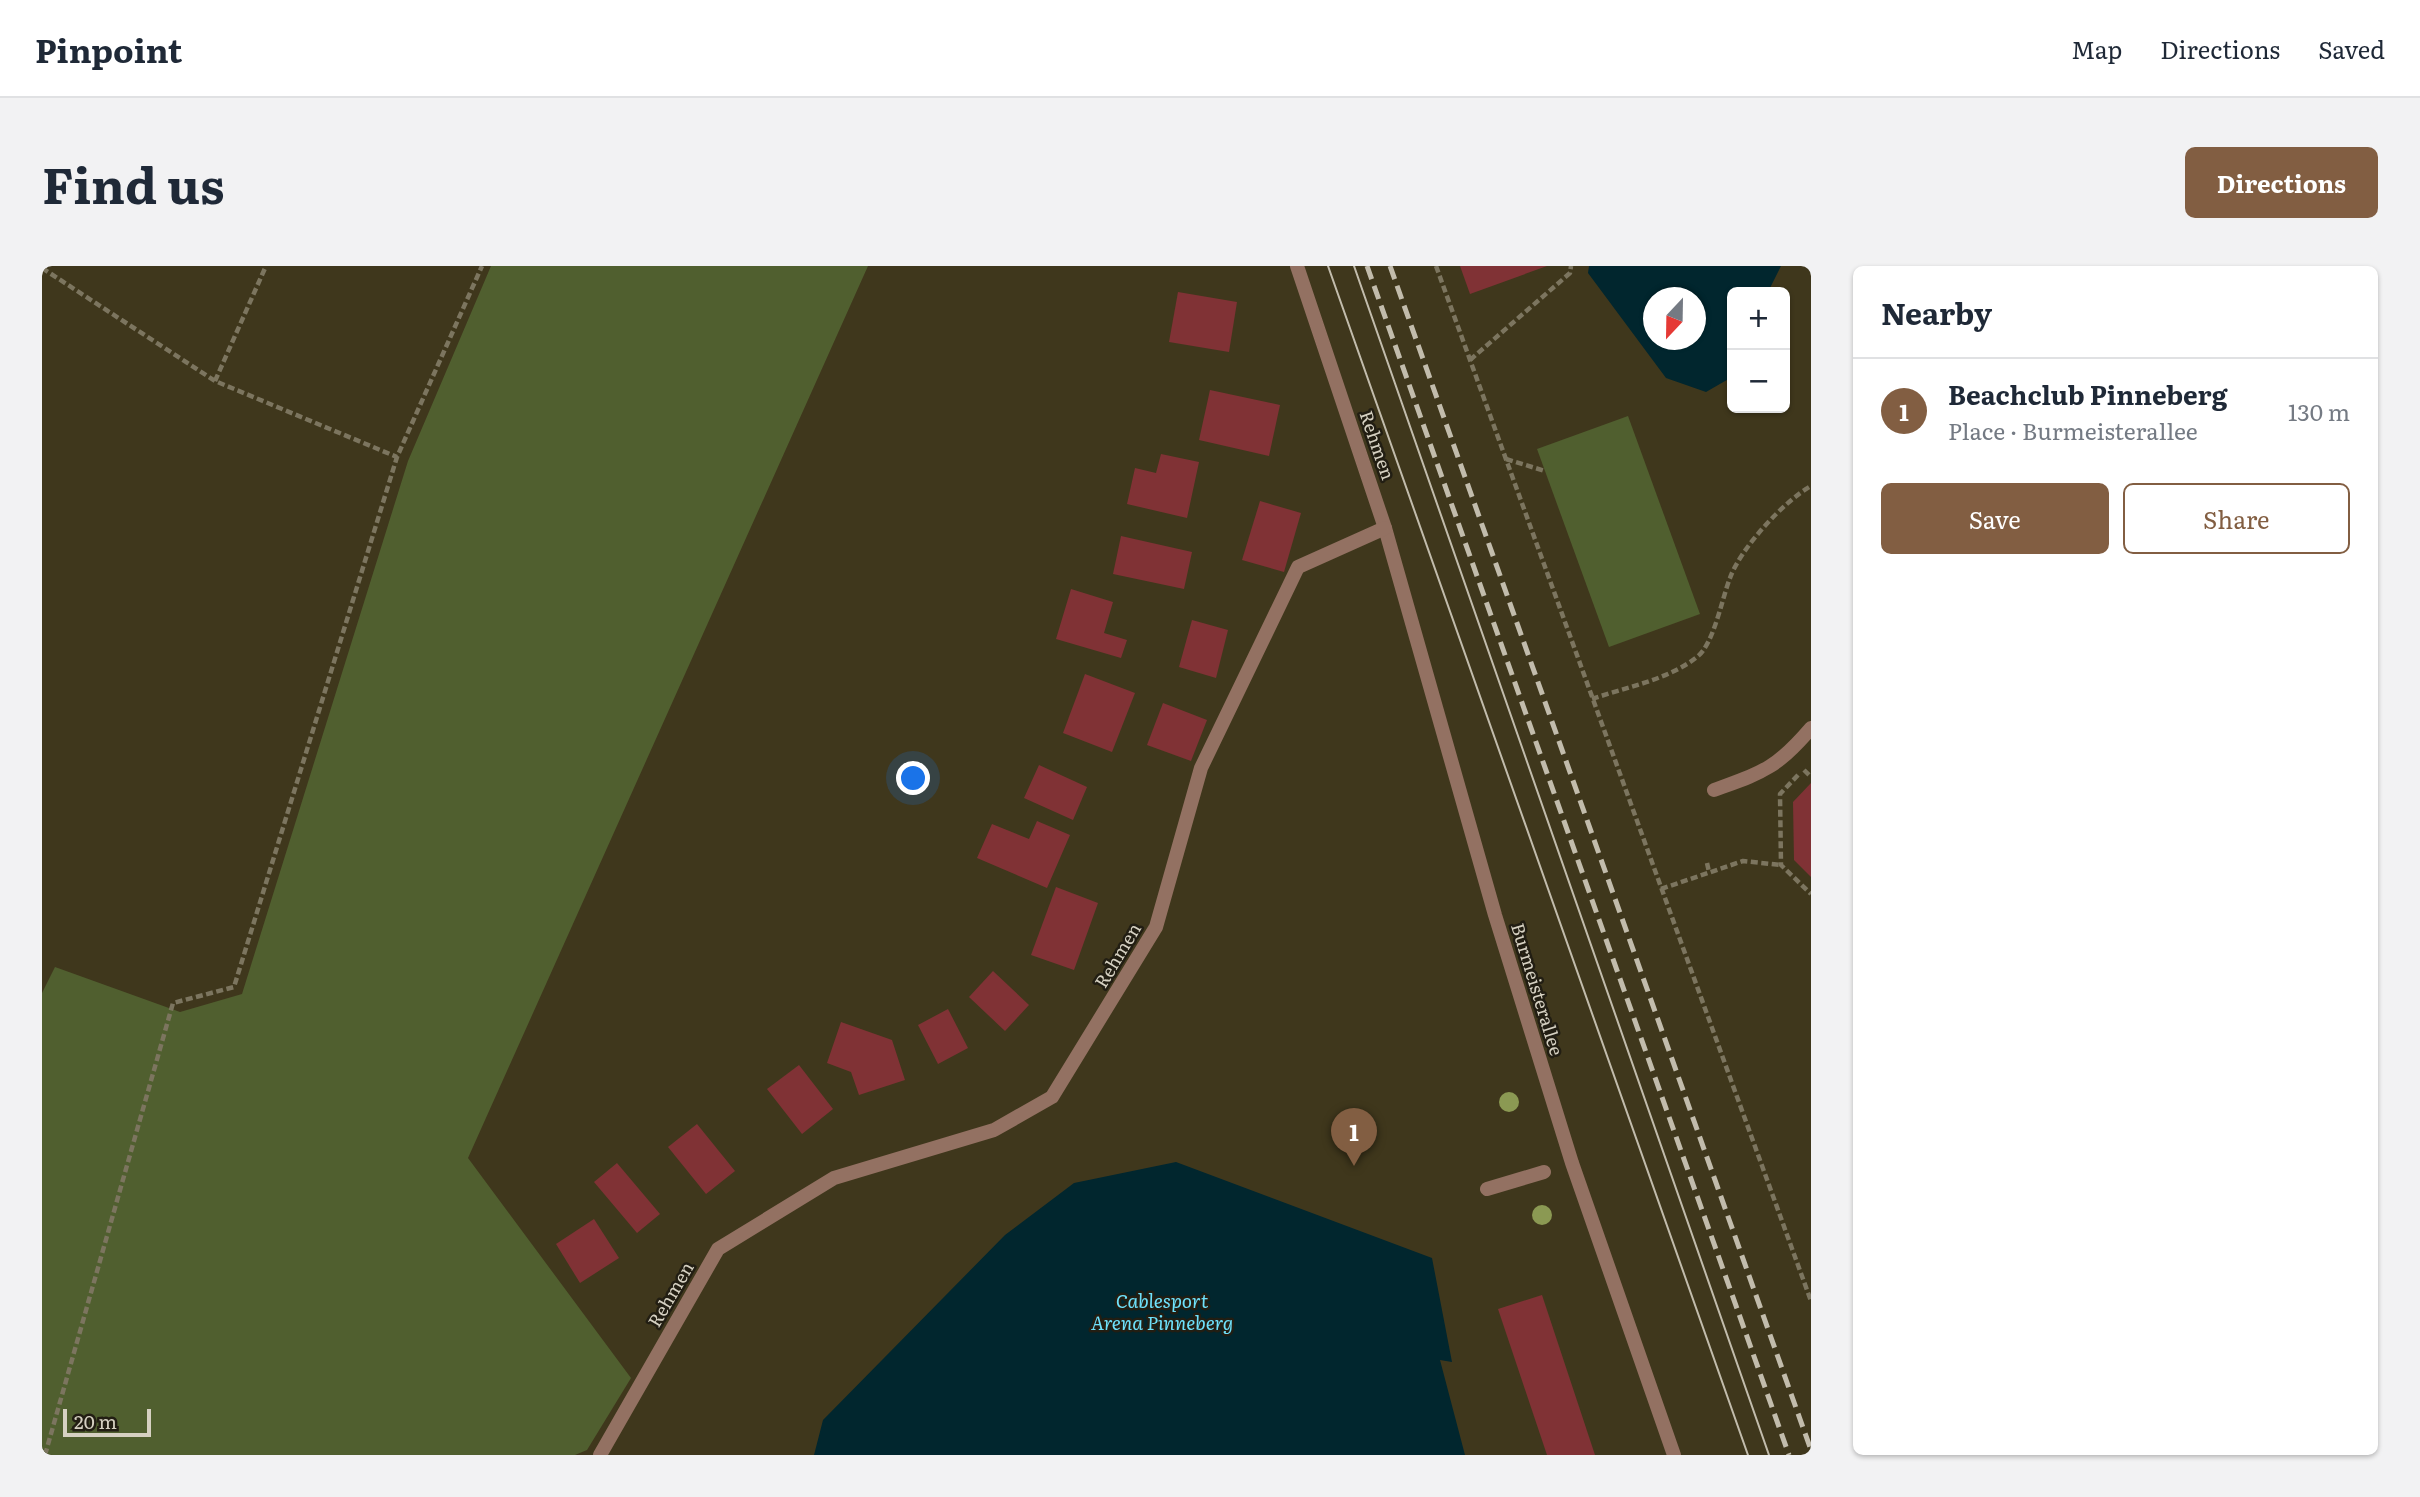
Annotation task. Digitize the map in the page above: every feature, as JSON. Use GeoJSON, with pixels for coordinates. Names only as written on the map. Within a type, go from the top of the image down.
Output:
{"type":"FeatureCollection","features":[{"type":"Feature","properties":{"kind":"street","name":"Rehmen"},"geometry":{"type":"LineString","coordinates":[[600,1455],[719,1249],[834,1178],[994,1130],[1052,1097],[1156,927],[1201,768],[1298,567],[1385,528],[1297,266]]}},
{"type":"Feature","properties":{"kind":"street","name":"Burmeisterallee"},"geometry":{"type":"LineString","coordinates":[[1385,528],[1499,928],[1572,1163],[1674,1455]]}},
{"type":"Feature","properties":{"kind":"street"},"geometry":{"type":"LineString","coordinates":[[1714,790],[1768,771],[1792,751],[1811,728]]}},
{"type":"Feature","properties":{"kind":"street"},"geometry":{"type":"LineString","coordinates":[[1487,1189],[1544,1172]]}},
{"type":"Feature","properties":{"kind":"path"},"geometry":{"type":"LineString","coordinates":[[215,381],[266,266]]}},
{"type":"Feature","properties":{"kind":"path"},"geometry":{"type":"LineString","coordinates":[[45,1455],[173,1003],[234,987],[397,457],[482,266]]}},
{"type":"Feature","properties":{"kind":"path"},"geometry":{"type":"LineString","coordinates":[[1436,266],[1811,1301]]}},
{"type":"Feature","properties":{"kind":"path"},"geometry":{"type":"LineString","coordinates":[[1470,360],[1570,273],[1571,266]]}},
{"type":"Feature","properties":{"kind":"path"},"geometry":{"type":"LineString","coordinates":[[42,268],[215,381],[397,457]]}},
{"type":"Feature","properties":{"kind":"path"},"geometry":{"type":"LineString","coordinates":[[1505,459],[1545,471]]}},
{"type":"Feature","properties":{"kind":"path"},"geometry":{"type":"LineString","coordinates":[[1592,699],[1675,671],[1700,655],[1712,633],[1731,575],[1748,544],[1811,486]]}},
{"type":"Feature","properties":{"kind":"path"},"geometry":{"type":"LineString","coordinates":[[1782,865],[1780,794],[1811,762]]}},
{"type":"Feature","properties":{"kind":"path"},"geometry":{"type":"LineString","coordinates":[[1804,770],[1811,777]]}},
{"type":"Feature","properties":{"kind":"path"},"geometry":{"type":"LineString","coordinates":[[1661,889],[1743,861],[1782,865],[1811,893]]}},
{"type":"Feature","properties":{"kind":"path"},"geometry":{"type":"LineString","coordinates":[[1707,863],[1709,872]]}},
{"type":"Feature","properties":{"kind":"green space"},"geometry":{"type":"Polygon","coordinates":[[[491,266],[868,266],[468,1158],[631,1378],[587,1450],[575,1455],[42,1455],[42,993],[55,967],[180,1012],[242,994],[408,461],[491,266]]]}},
{"type":"Feature","properties":{"kind":"green space"},"geometry":{"type":"Polygon","coordinates":[[[1628,416],[1700,614],[1609,647],[1537,449],[1628,416]]]}},
{"type":"Feature","properties":{"kind":"water"},"geometry":{"type":"Polygon","coordinates":[[[1589,266],[1781,266],[1770,287],[1727,287],[1727,380],[1706,392],[1666,378],[1645,350],[1706,350],[1706,287],[1643,287],[1643,347],[1588,273],[1589,266]]]}},
{"type":"Feature","properties":{"kind":"water","name":"Cablesport Arena Pinneberg"},"geometry":{"type":"Polygon","coordinates":[[[1176,1162],[1432,1258],[1452,1362],[1440,1360],[1465,1455],[814,1455],[823,1420],[1005,1235],[1074,1183],[1176,1162]]]}},
{"type":"Feature","properties":{"kind":"building"},"geometry":{"type":"Polygon","coordinates":[[[1460,266],[1547,266],[1470,294],[1460,266]]]}},
{"type":"Feature","properties":{"kind":"building"},"geometry":{"type":"Polygon","coordinates":[[[1178,292],[1237,302],[1229,352],[1169,342],[1178,292]]]}},
{"type":"Feature","properties":{"kind":"building"},"geometry":{"type":"Polygon","coordinates":[[[1210,390],[1280,405],[1269,456],[1199,440],[1210,390]]]}},
{"type":"Feature","properties":{"kind":"building"},"geometry":{"type":"Polygon","coordinates":[[[1161,454],[1199,462],[1187,518],[1127,504],[1135,468],[1156,473],[1161,454]]]}},
{"type":"Feature","properties":{"kind":"building"},"geometry":{"type":"Polygon","coordinates":[[[1260,501],[1301,513],[1284,572],[1242,560],[1260,501]]]}},
{"type":"Feature","properties":{"kind":"building"},"geometry":{"type":"Polygon","coordinates":[[[1121,536],[1192,552],[1184,589],[1113,574],[1121,536]]]}},
{"type":"Feature","properties":{"kind":"building"},"geometry":{"type":"Polygon","coordinates":[[[1071,589],[1113,602],[1104,633],[1127,640],[1121,658],[1056,639],[1071,589]]]}},
{"type":"Feature","properties":{"kind":"building"},"geometry":{"type":"Polygon","coordinates":[[[1192,620],[1228,630],[1216,678],[1179,667],[1192,620]]]}},
{"type":"Feature","properties":{"kind":"building"},"geometry":{"type":"Polygon","coordinates":[[[1085,674],[1135,693],[1112,752],[1063,733],[1085,674]]]}},
{"type":"Feature","properties":{"kind":"building"},"geometry":{"type":"Polygon","coordinates":[[[1163,703],[1207,720],[1191,761],[1147,745],[1163,703]]]}},
{"type":"Feature","properties":{"kind":"building"},"geometry":{"type":"Polygon","coordinates":[[[1039,765],[1087,787],[1073,820],[1024,798],[1039,765]]]}},
{"type":"Feature","properties":{"kind":"building"},"geometry":{"type":"Polygon","coordinates":[[[1811,783],[1811,877],[1794,860],[1793,802],[1811,783]]]}},
{"type":"Feature","properties":{"kind":"building"},"geometry":{"type":"Polygon","coordinates":[[[1037,821],[1070,835],[1047,888],[977,858],[992,824],[1029,839],[1037,821]]]}},
{"type":"Feature","properties":{"kind":"building"},"geometry":{"type":"Polygon","coordinates":[[[1056,887],[1098,903],[1074,970],[1031,955],[1056,887]]]}},
{"type":"Feature","properties":{"kind":"building"},"geometry":{"type":"Polygon","coordinates":[[[993,971],[1029,1005],[1005,1031],[969,997],[993,971]]]}},
{"type":"Feature","properties":{"kind":"building"},"geometry":{"type":"Polygon","coordinates":[[[948,1009],[968,1048],[938,1064],[918,1025],[948,1009]]]}},
{"type":"Feature","properties":{"kind":"building"},"geometry":{"type":"Polygon","coordinates":[[[841,1022],[892,1040],[905,1080],[859,1095],[851,1072],[827,1063],[841,1022]]]}},
{"type":"Feature","properties":{"kind":"building"},"geometry":{"type":"Polygon","coordinates":[[[799,1065],[833,1109],[802,1134],[767,1089],[799,1065]]]}},
{"type":"Feature","properties":{"kind":"building"},"geometry":{"type":"Polygon","coordinates":[[[697,1124],[735,1171],[706,1194],[668,1147],[697,1124]]]}},
{"type":"Feature","properties":{"kind":"building"},"geometry":{"type":"Polygon","coordinates":[[[617,1163],[660,1214],[637,1233],[594,1182],[617,1163]]]}},
{"type":"Feature","properties":{"kind":"building"},"geometry":{"type":"Polygon","coordinates":[[[594,1219],[619,1258],[580,1283],[556,1244],[594,1219]]]}},
{"type":"Feature","properties":{"kind":"building"},"geometry":{"type":"Polygon","coordinates":[[[1542,1295],[1595,1455],[1547,1455],[1498,1309],[1542,1295]]]}},
{"type":"Feature","properties":{"kind":"tram line"},"geometry":{"type":"LineString","coordinates":[[1328,266],[1748,1455]]}},
{"type":"Feature","properties":{"kind":"tram line"},"geometry":{"type":"LineString","coordinates":[[1354,266],[1769,1455]]}},
{"type":"Feature","properties":{"kind":"railway"},"geometry":{"type":"LineString","coordinates":[[1367,266],[1789,1455]]}},
{"type":"Feature","properties":{"kind":"railway"},"geometry":{"type":"LineString","coordinates":[[1390,266],[1811,1450]]}},
{"type":"Feature","properties":{"kind":"place","name":"Beachclub Pinneberg"},"geometry":{"type":"Point","coordinates":[1354,1166]}}]}
